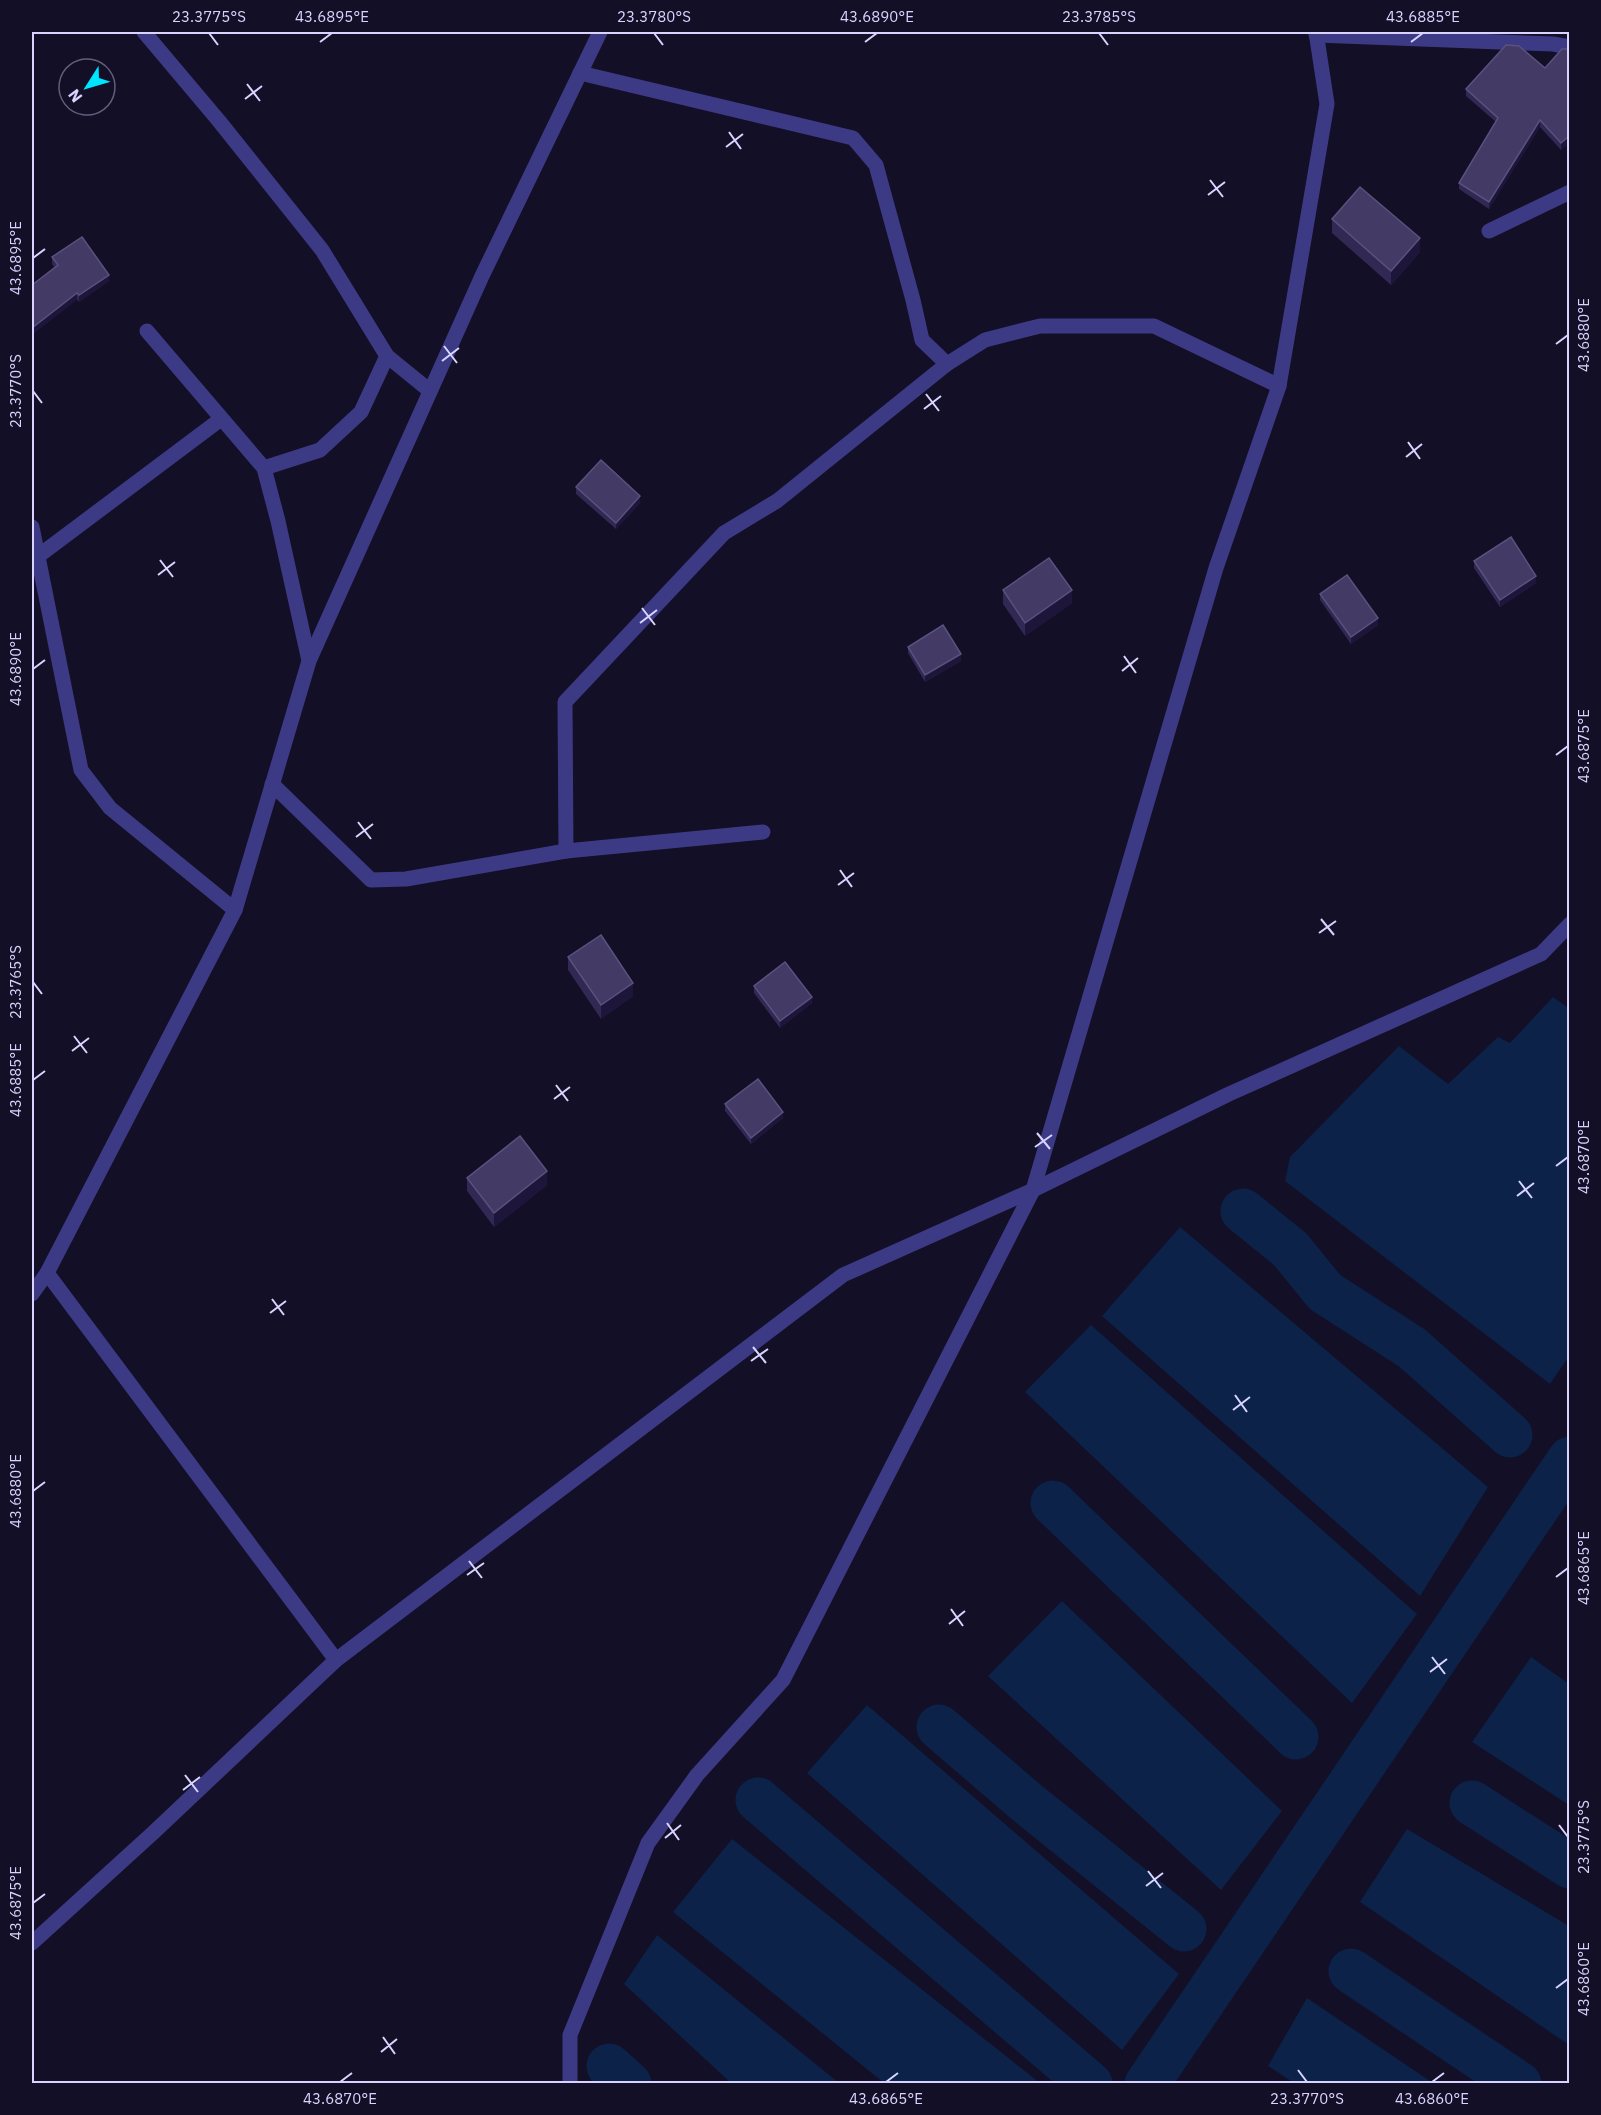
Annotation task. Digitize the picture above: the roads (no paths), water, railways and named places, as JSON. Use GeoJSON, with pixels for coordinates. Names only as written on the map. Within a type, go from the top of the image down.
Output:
{"type":"FeatureCollection","features":[{"type":"Feature","properties":{"kind":"street"},"geometry":{"type":"LineString","coordinates":[[144,32],[322,250],[387,356],[430,391]]}},
{"type":"Feature","properties":{"kind":"street"},"geometry":{"type":"LineString","coordinates":[[32,1294],[47,1273],[235,910],[309,661],[482,276],[600,32]]}},
{"type":"Feature","properties":{"kind":"street"},"geometry":{"type":"LineString","coordinates":[[570,2084],[570,2035],[648,1843],[696,1775],[783,1680],[1033,1190],[1216,568],[1279,386],[1327,104],[1316,33],[1440,36],[1569,47]]}},
{"type":"Feature","properties":{"kind":"street"},"geometry":{"type":"LineString","coordinates":[[580,73],[853,138],[876,165],[922,340],[947,364]]}},
{"type":"Feature","properties":{"kind":"street"},"geometry":{"type":"LineString","coordinates":[[1489,231],[1569,192]]}},
{"type":"Feature","properties":{"kind":"street"},"geometry":{"type":"LineString","coordinates":[[566,851],[565,702],[724,533],[777,501],[947,364],[985,340],[1040,326],[1154,326],[1279,386]]}},
{"type":"Feature","properties":{"kind":"street"},"geometry":{"type":"LineString","coordinates":[[147,331],[264,468],[309,661]]}},
{"type":"Feature","properties":{"kind":"street"},"geometry":{"type":"LineString","coordinates":[[264,468],[320,450],[361,412],[387,356]]}},
{"type":"Feature","properties":{"kind":"street"},"geometry":{"type":"LineString","coordinates":[[38,556],[221,419]]}},
{"type":"Feature","properties":{"kind":"street"},"geometry":{"type":"LineString","coordinates":[[32,527],[81,770],[110,808],[235,910]]}},
{"type":"Feature","properties":{"kind":"street"},"geometry":{"type":"LineString","coordinates":[[272,784],[371,880],[406,879],[566,851],[763,832]]}},
{"type":"Feature","properties":{"kind":"street"},"geometry":{"type":"LineString","coordinates":[[32,1943],[154,1832],[336,1660],[843,1275],[1033,1190],[1229,1094],[1541,954],[1569,924]]}},
{"type":"Feature","properties":{"kind":"street"},"geometry":{"type":"LineString","coordinates":[[47,1273],[336,1660]]}},
{"type":"Feature","properties":{"kind":"water"},"geometry":{"type":"Polygon","coordinates":[[[1553,997],[1570,1009],[1570,1355],[1550,1384],[1285,1181],[1290,1157],[1399,1046],[1448,1084],[1498,1037],[1510,1043],[1553,997]]]}},
{"type":"Feature","properties":{"kind":"water"},"geometry":{"type":"Polygon","coordinates":[[[1180,1227],[1488,1487],[1420,1596],[1102,1316],[1180,1227]]]}},
{"type":"Feature","properties":{"kind":"water"},"geometry":{"type":"Polygon","coordinates":[[[1091,1325],[1417,1614],[1352,1703],[1025,1392],[1091,1325]]]}},
{"type":"Feature","properties":{"kind":"water"},"geometry":{"type":"Polygon","coordinates":[[[1062,1601],[1282,1811],[1221,1890],[988,1676],[1062,1601]]]}},
{"type":"Feature","properties":{"kind":"water"},"geometry":{"type":"Polygon","coordinates":[[[1531,1657],[1569,1684],[1569,1805],[1472,1742],[1531,1657]]]}},
{"type":"Feature","properties":{"kind":"water"},"geometry":{"type":"Polygon","coordinates":[[[867,1705],[1179,1974],[1122,2050],[807,1773],[867,1705]]]}},
{"type":"Feature","properties":{"kind":"water"},"geometry":{"type":"Polygon","coordinates":[[[1407,1829],[1569,1926],[1569,2045],[1360,1902],[1407,1829]]]}},
{"type":"Feature","properties":{"kind":"water"},"geometry":{"type":"Polygon","coordinates":[[[732,1839],[1040,2083],[884,2083],[673,1912],[732,1839]]]}},
{"type":"Feature","properties":{"kind":"water"},"geometry":{"type":"Polygon","coordinates":[[[657,1935],[839,2083],[731,2083],[624,1984],[657,1935]]]}},
{"type":"Feature","properties":{"kind":"water"},"geometry":{"type":"Polygon","coordinates":[[[1307,1998],[1433,2083],[1294,2083],[1268,2066],[1307,1998]]]}},
{"type":"Feature","properties":{"kind":"waterway"},"geometry":{"type":"LineString","coordinates":[[1243,1211],[1290,1249],[1325,1292],[1412,1348],[1510,1435]]}},
{"type":"Feature","properties":{"kind":"waterway"},"geometry":{"type":"LineString","coordinates":[[1147,2084],[1570,1459]]}},
{"type":"Feature","properties":{"kind":"waterway"},"geometry":{"type":"LineString","coordinates":[[1053,1503],[1296,1737]]}},
{"type":"Feature","properties":{"kind":"waterway"},"geometry":{"type":"LineString","coordinates":[[939,1727],[1025,1801],[1184,1929]]}},
{"type":"Feature","properties":{"kind":"waterway"},"geometry":{"type":"LineString","coordinates":[[758,1800],[1090,2084]]}},
{"type":"Feature","properties":{"kind":"waterway"},"geometry":{"type":"LineString","coordinates":[[1472,1803],[1570,1866]]}},
{"type":"Feature","properties":{"kind":"waterway"},"geometry":{"type":"LineString","coordinates":[[1351,1971],[1519,2084]]}},
{"type":"Feature","properties":{"kind":"waterway"},"geometry":{"type":"LineString","coordinates":[[609,2066],[629,2084]]}}]}
